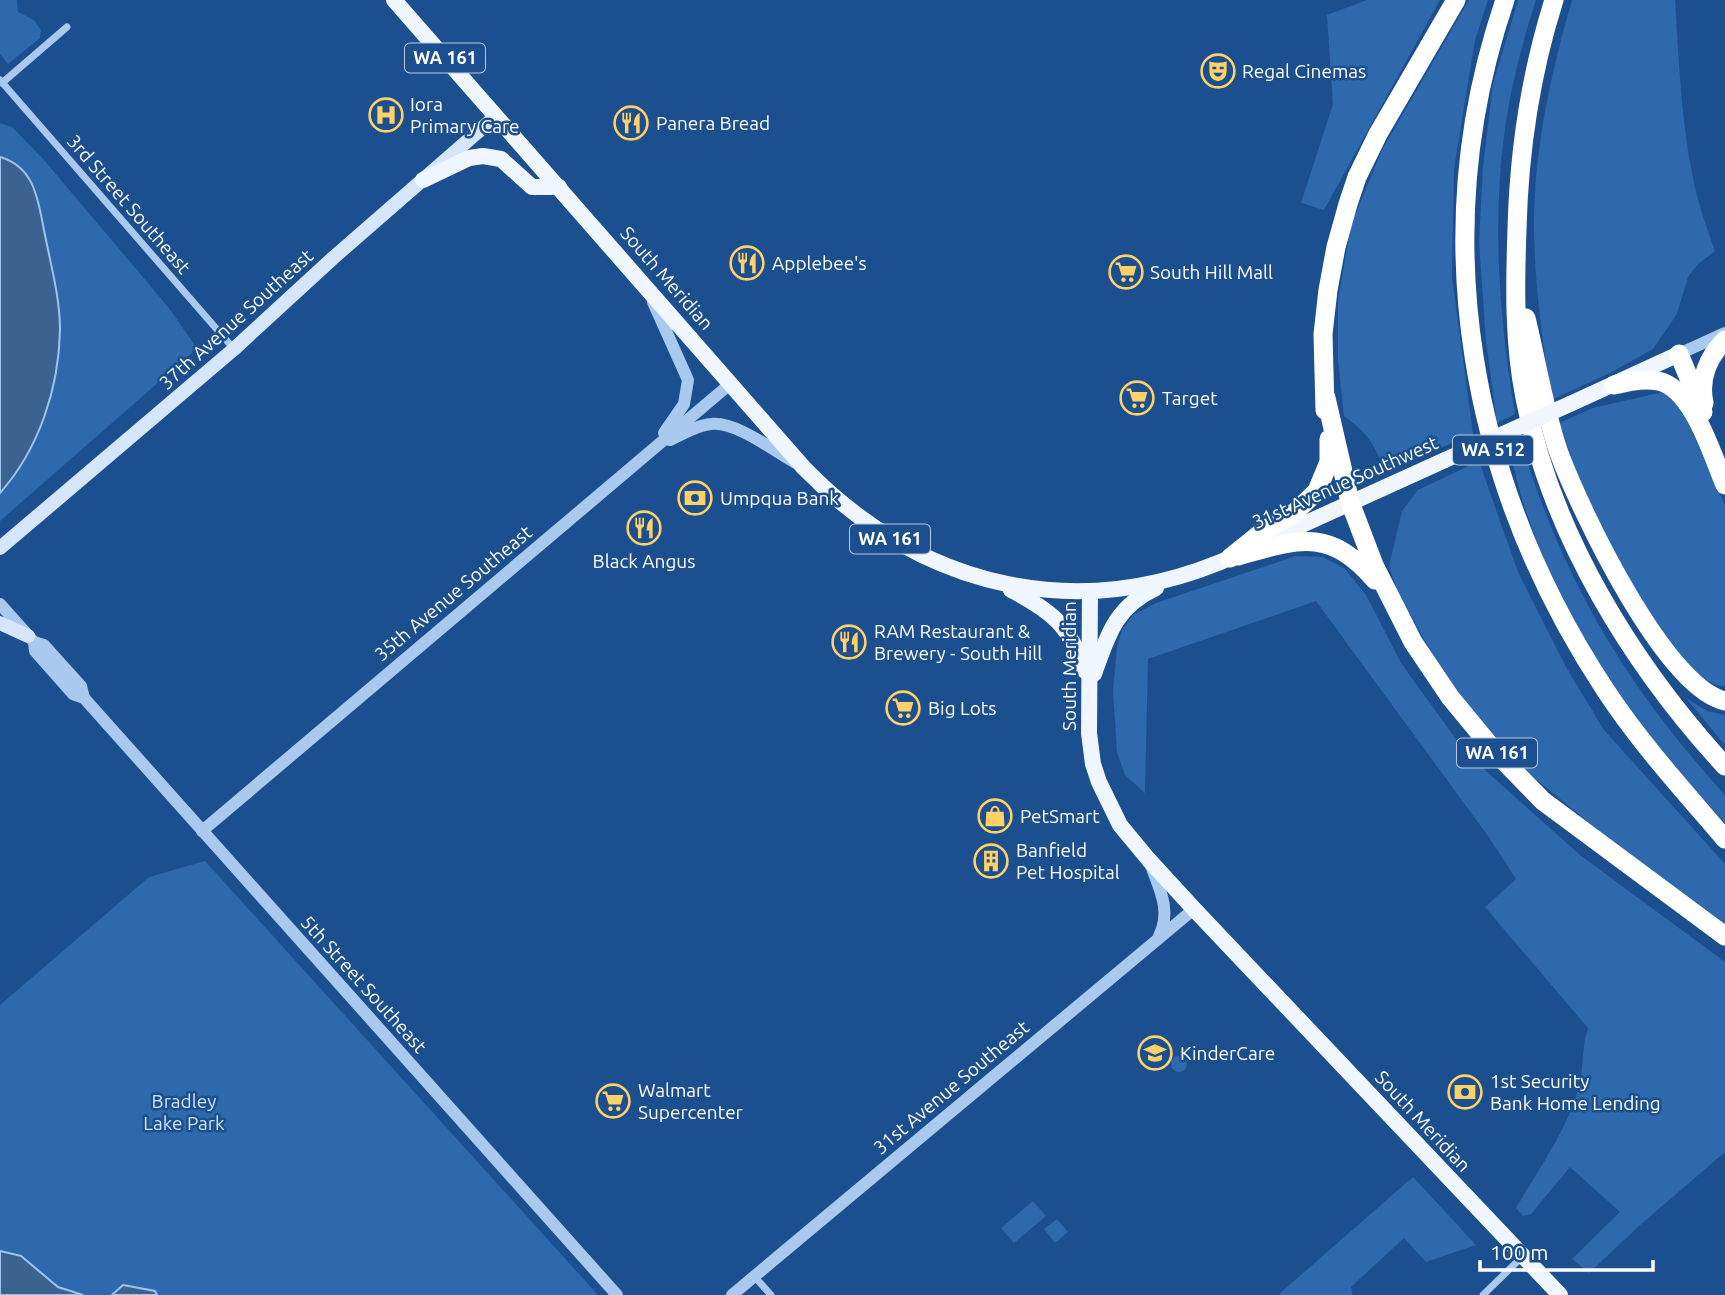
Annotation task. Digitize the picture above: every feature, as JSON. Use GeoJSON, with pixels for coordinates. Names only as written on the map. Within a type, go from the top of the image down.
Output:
{"type":"FeatureCollection","features":[{"type":"Feature","properties":{"kind":"highway"},"geometry":{"type":"LineString","coordinates":[[1230,558],[1266,529],[1292,515],[1317,491],[1329,462],[1323,334],[1328,290],[1348,204],[1357,177],[1378,134],[1456,0]]}},
{"type":"Feature","properties":{"kind":"highway","name":"WA 512"},"geometry":{"type":"LineString","coordinates":[[1505,0],[1495,29],[1475,120],[1465,205],[1466,283],[1473,353],[1485,419],[1497,463],[1527,544],[1545,584],[1606,692],[1725,839]]}},
{"type":"Feature","properties":{"kind":"highway","name":"WA 512"},"geometry":{"type":"LineString","coordinates":[[1554,0],[1538,50],[1522,143],[1515,277],[1516,325],[1525,398],[1536,446],[1562,515],[1592,579],[1623,635],[1661,692],[1725,766]]}},
{"type":"Feature","properties":{"kind":"highway"},"geometry":{"type":"LineString","coordinates":[[1515,277],[1559,452],[1578,498],[1637,608],[1658,640],[1694,683],[1708,694],[1725,701]]}},
{"type":"Feature","properties":{"kind":"highway"},"geometry":{"type":"LineString","coordinates":[[1713,435],[1704,405],[1702,384],[1710,358],[1725,340]]}},
{"type":"Feature","properties":{"kind":"highway"},"geometry":{"type":"LineString","coordinates":[[1679,354],[1725,461]]}},
{"type":"Feature","properties":{"kind":"highway"},"geometry":{"type":"LineString","coordinates":[[1614,385],[1650,379],[1664,382],[1680,393],[1725,485]]}},
{"type":"Feature","properties":{"kind":"highway"},"geometry":{"type":"LineString","coordinates":[[1326,398],[1350,502]]}},
{"type":"Feature","properties":{"kind":"highway","name":"WA 161"},"geometry":{"type":"LineString","coordinates":[[1350,502],[1374,565],[1394,606],[1413,642],[1450,698],[1529,787],[1560,815],[1725,936]]}},
{"type":"Feature","properties":{"kind":"highway"},"geometry":{"type":"LineString","coordinates":[[1230,558],[1281,544],[1305,541],[1331,545],[1356,560],[1394,606]]}},
{"type":"Feature","properties":{"kind":"main road","name":"South Meridian"},"geometry":{"type":"LineString","coordinates":[[394,0],[804,468],[842,505],[888,538],[946,567],[993,581],[1041,589],[1090,591],[1090,746],[1099,782],[1116,818],[1149,860],[1194,909],[1560,1295]]}},
{"type":"Feature","properties":{"kind":"main road","name":"37th Avenue Southeast"},"geometry":{"type":"LineString","coordinates":[[0,548],[234,349],[496,116]]}},
{"type":"Feature","properties":{"kind":"main road"},"geometry":{"type":"LineString","coordinates":[[423,180],[469,158],[483,156],[501,159],[532,187],[559,187]]}},
{"type":"Feature","properties":{"kind":"main road","name":"31st Avenue Southwest"},"geometry":{"type":"LineString","coordinates":[[1090,591],[1136,587],[1180,577],[1230,558],[1679,354]]}},
{"type":"Feature","properties":{"kind":"main road"},"geometry":{"type":"LineString","coordinates":[[1090,687],[1116,619],[1139,597],[1180,577]]}},
{"type":"Feature","properties":{"kind":"main road"},"geometry":{"type":"LineString","coordinates":[[993,581],[1041,606],[1056,618],[1072,638],[1090,687]]}},
{"type":"Feature","properties":{"kind":"main road"},"geometry":{"type":"LineString","coordinates":[[0,623],[31,639]]}},
{"type":"Feature","properties":{"kind":"street"},"geometry":{"type":"LineString","coordinates":[[1,81],[67,27]]}},
{"type":"Feature","properties":{"kind":"street","name":"3rd Street Southeast"},"geometry":{"type":"LineString","coordinates":[[1,81],[234,349]]}},
{"type":"Feature","properties":{"kind":"street"},"geometry":{"type":"LineString","coordinates":[[647,288],[688,380],[684,404],[654,448]]}},
{"type":"Feature","properties":{"kind":"street","name":"31st Avenue Southwest"},"geometry":{"type":"LineString","coordinates":[[1679,354],[1725,333]]}},
{"type":"Feature","properties":{"kind":"street","name":"35th Avenue Southeast"},"geometry":{"type":"LineString","coordinates":[[202,831],[730,384]]}},
{"type":"Feature","properties":{"kind":"street"},"geometry":{"type":"LineString","coordinates":[[654,448],[701,426],[714,423],[740,431],[804,468]]}},
{"type":"Feature","properties":{"kind":"street","name":"5th Street Southeast"},"geometry":{"type":"LineString","coordinates":[[0,604],[31,639],[35,651],[73,694],[84,698],[617,1295]]}},
{"type":"Feature","properties":{"kind":"street"},"geometry":{"type":"LineString","coordinates":[[1149,860],[1165,910],[1164,925],[1155,942]]}},
{"type":"Feature","properties":{"kind":"street","name":"31st Avenue Southeast"},"geometry":{"type":"LineString","coordinates":[[732,1295],[1194,909]]}},
{"type":"Feature","properties":{"kind":"street"},"geometry":{"type":"LineString","coordinates":[[1483,1295],[1523,1257]]}},
{"type":"Feature","properties":{"kind":"street"},"geometry":{"type":"LineString","coordinates":[[754,1276],[771,1295]]}},
{"type":"Feature","properties":{"kind":"green space"},"geometry":{"type":"Polygon","coordinates":[[[0,0],[17,0],[18,12],[34,20],[41,30],[40,38],[8,64],[0,54],[0,0]]]}},
{"type":"Feature","properties":{"kind":"green space"},"geometry":{"type":"Polygon","coordinates":[[[1367,0],[1440,0],[1324,210],[1301,203],[1333,104],[1327,15],[1367,0]]]}},
{"type":"Feature","properties":{"kind":"green space"},"geometry":{"type":"Polygon","coordinates":[[[1469,0],[1488,0],[1475,40],[1454,169],[1452,277],[1473,434],[1385,472],[1370,440],[1344,416],[1338,361],[1338,301],[1351,225],[1382,150],[1469,0]]]}},
{"type":"Feature","properties":{"kind":"green space"},"geometry":{"type":"Polygon","coordinates":[[[1518,0],[1536,0],[1513,84],[1500,171],[1499,275],[1515,414],[1497,423],[1486,341],[1479,242],[1483,166],[1493,84],[1518,0]]]}},
{"type":"Feature","properties":{"kind":"green space"},"geometry":{"type":"Polygon","coordinates":[[[1572,0],[1675,0],[1686,138],[1698,200],[1715,251],[1698,264],[1688,277],[1677,314],[1653,349],[1610,373],[1551,400],[1537,291],[1535,197],[1545,111],[1572,0]]]}},
{"type":"Feature","properties":{"kind":"green space"},"geometry":{"type":"Polygon","coordinates":[[[0,123],[12,127],[44,160],[169,308],[194,344],[192,353],[0,521],[0,493],[27,453],[46,412],[55,380],[60,329],[56,292],[36,189],[24,171],[0,157],[0,123]]]}},
{"type":"Feature","properties":{"kind":"green space"},"geometry":{"type":"Polygon","coordinates":[[[1663,392],[1682,409],[1725,505],[1725,686],[1707,680],[1687,664],[1647,609],[1585,492],[1559,423],[1593,408],[1663,392]]]}},
{"type":"Feature","properties":{"kind":"green space"},"geometry":{"type":"Polygon","coordinates":[[[1521,442],[1557,541],[1602,631],[1658,714],[1725,795],[1725,823],[1643,729],[1604,672],[1577,625],[1552,576],[1522,499],[1509,447],[1521,442]]]}},
{"type":"Feature","properties":{"kind":"green space"},"geometry":{"type":"Polygon","coordinates":[[[1479,461],[1518,572],[1566,667],[1604,730],[1725,864],[1725,926],[1620,848],[1533,777],[1459,702],[1397,591],[1389,566],[1402,511],[1418,490],[1479,461]]]}},
{"type":"Feature","properties":{"kind":"green space"},"geometry":{"type":"Polygon","coordinates":[[[1296,556],[1323,557],[1345,569],[1366,595],[1401,663],[1466,753],[1580,855],[1725,962],[1725,1152],[1589,1273],[1572,1259],[1620,1212],[1570,1167],[1531,1214],[1523,1216],[1516,1208],[1551,1149],[1574,1103],[1581,1080],[1588,1028],[1485,907],[1516,879],[1488,836],[1316,601],[1148,659],[1145,793],[1125,775],[1117,752],[1113,691],[1117,647],[1122,630],[1133,615],[1156,603],[1296,556]]]}},
{"type":"Feature","properties":{"kind":"green space"},"geometry":{"type":"Polygon","coordinates":[[[1686,698],[1707,711],[1725,715],[1725,745],[1686,698]]]}},
{"type":"Feature","properties":{"kind":"green space","name":"Bradley Lake Park"},"geometry":{"type":"Polygon","coordinates":[[[205,861],[598,1295],[0,1295],[0,1005],[149,877],[205,861]]]}},
{"type":"Feature","properties":{"kind":"green space"},"geometry":{"type":"Polygon","coordinates":[[[1179,1056],[1185,1058],[1185,1070],[1179,1072],[1173,1070],[1171,1064],[1173,1058],[1179,1056]]]}},
{"type":"Feature","properties":{"kind":"green space"},"geometry":{"type":"Polygon","coordinates":[[[1413,1177],[1476,1245],[1426,1262],[1404,1238],[1351,1287],[1353,1295],[1278,1295],[1413,1177]]]}},
{"type":"Feature","properties":{"kind":"green space"},"geometry":{"type":"Polygon","coordinates":[[[1033,1201],[1046,1216],[1014,1243],[1001,1228],[1033,1201]]]}},
{"type":"Feature","properties":{"kind":"green space"},"geometry":{"type":"Polygon","coordinates":[[[1057,1219],[1068,1232],[1055,1243],[1044,1229],[1057,1219]]]}},
{"type":"Feature","properties":{"kind":"shaded area"},"geometry":{"type":"Polygon","coordinates":[[[0,157],[22,169],[34,188],[55,282],[60,330],[56,374],[44,417],[26,457],[0,493],[0,157]]]}},
{"type":"Feature","properties":{"kind":"shaded area"},"geometry":{"type":"Polygon","coordinates":[[[0,1251],[21,1256],[58,1287],[83,1295],[0,1295],[0,1251]]]}},
{"type":"Feature","properties":{"kind":"shaded area"},"geometry":{"type":"Polygon","coordinates":[[[123,1285],[155,1291],[157,1295],[112,1295],[123,1285]]]}},
{"type":"Feature","properties":{"kind":"place","name":"Regal Cinemas"},"geometry":{"type":"Point","coordinates":[1218,71]}},
{"type":"Feature","properties":{"kind":"place","name":"Iora Primary Care"},"geometry":{"type":"Point","coordinates":[386,115]}},
{"type":"Feature","properties":{"kind":"place","name":"Panera Bread"},"geometry":{"type":"Point","coordinates":[631,123]}},
{"type":"Feature","properties":{"kind":"place","name":"Applebee's"},"geometry":{"type":"Point","coordinates":[747,263]}},
{"type":"Feature","properties":{"kind":"place","name":"South Hill Mall"},"geometry":{"type":"Point","coordinates":[1126,272]}},
{"type":"Feature","properties":{"kind":"place","name":"Target"},"geometry":{"type":"Point","coordinates":[1137,398]}},
{"type":"Feature","properties":{"kind":"place","name":"Umpqua Bank"},"geometry":{"type":"Point","coordinates":[695,498]}},
{"type":"Feature","properties":{"kind":"place","name":"Black Angus"},"geometry":{"type":"Point","coordinates":[644,528]}},
{"type":"Feature","properties":{"kind":"place","name":"RAM Restaurant & Brewery - South Hill"},"geometry":{"type":"Point","coordinates":[849,642]}},
{"type":"Feature","properties":{"kind":"place","name":"Big Lots"},"geometry":{"type":"Point","coordinates":[903,708]}},
{"type":"Feature","properties":{"kind":"place","name":"PetSmart"},"geometry":{"type":"Point","coordinates":[995,816]}},
{"type":"Feature","properties":{"kind":"place","name":"Banfield Pet Hospital"},"geometry":{"type":"Point","coordinates":[991,861]}},
{"type":"Feature","properties":{"kind":"place","name":"KinderCare"},"geometry":{"type":"Point","coordinates":[1155,1053]}},
{"type":"Feature","properties":{"kind":"place","name":"1st Security Bank Home Lending"},"geometry":{"type":"Point","coordinates":[1465,1092]}},
{"type":"Feature","properties":{"kind":"place","name":"Walmart Supercenter"},"geometry":{"type":"Point","coordinates":[613,1101]}}]}
